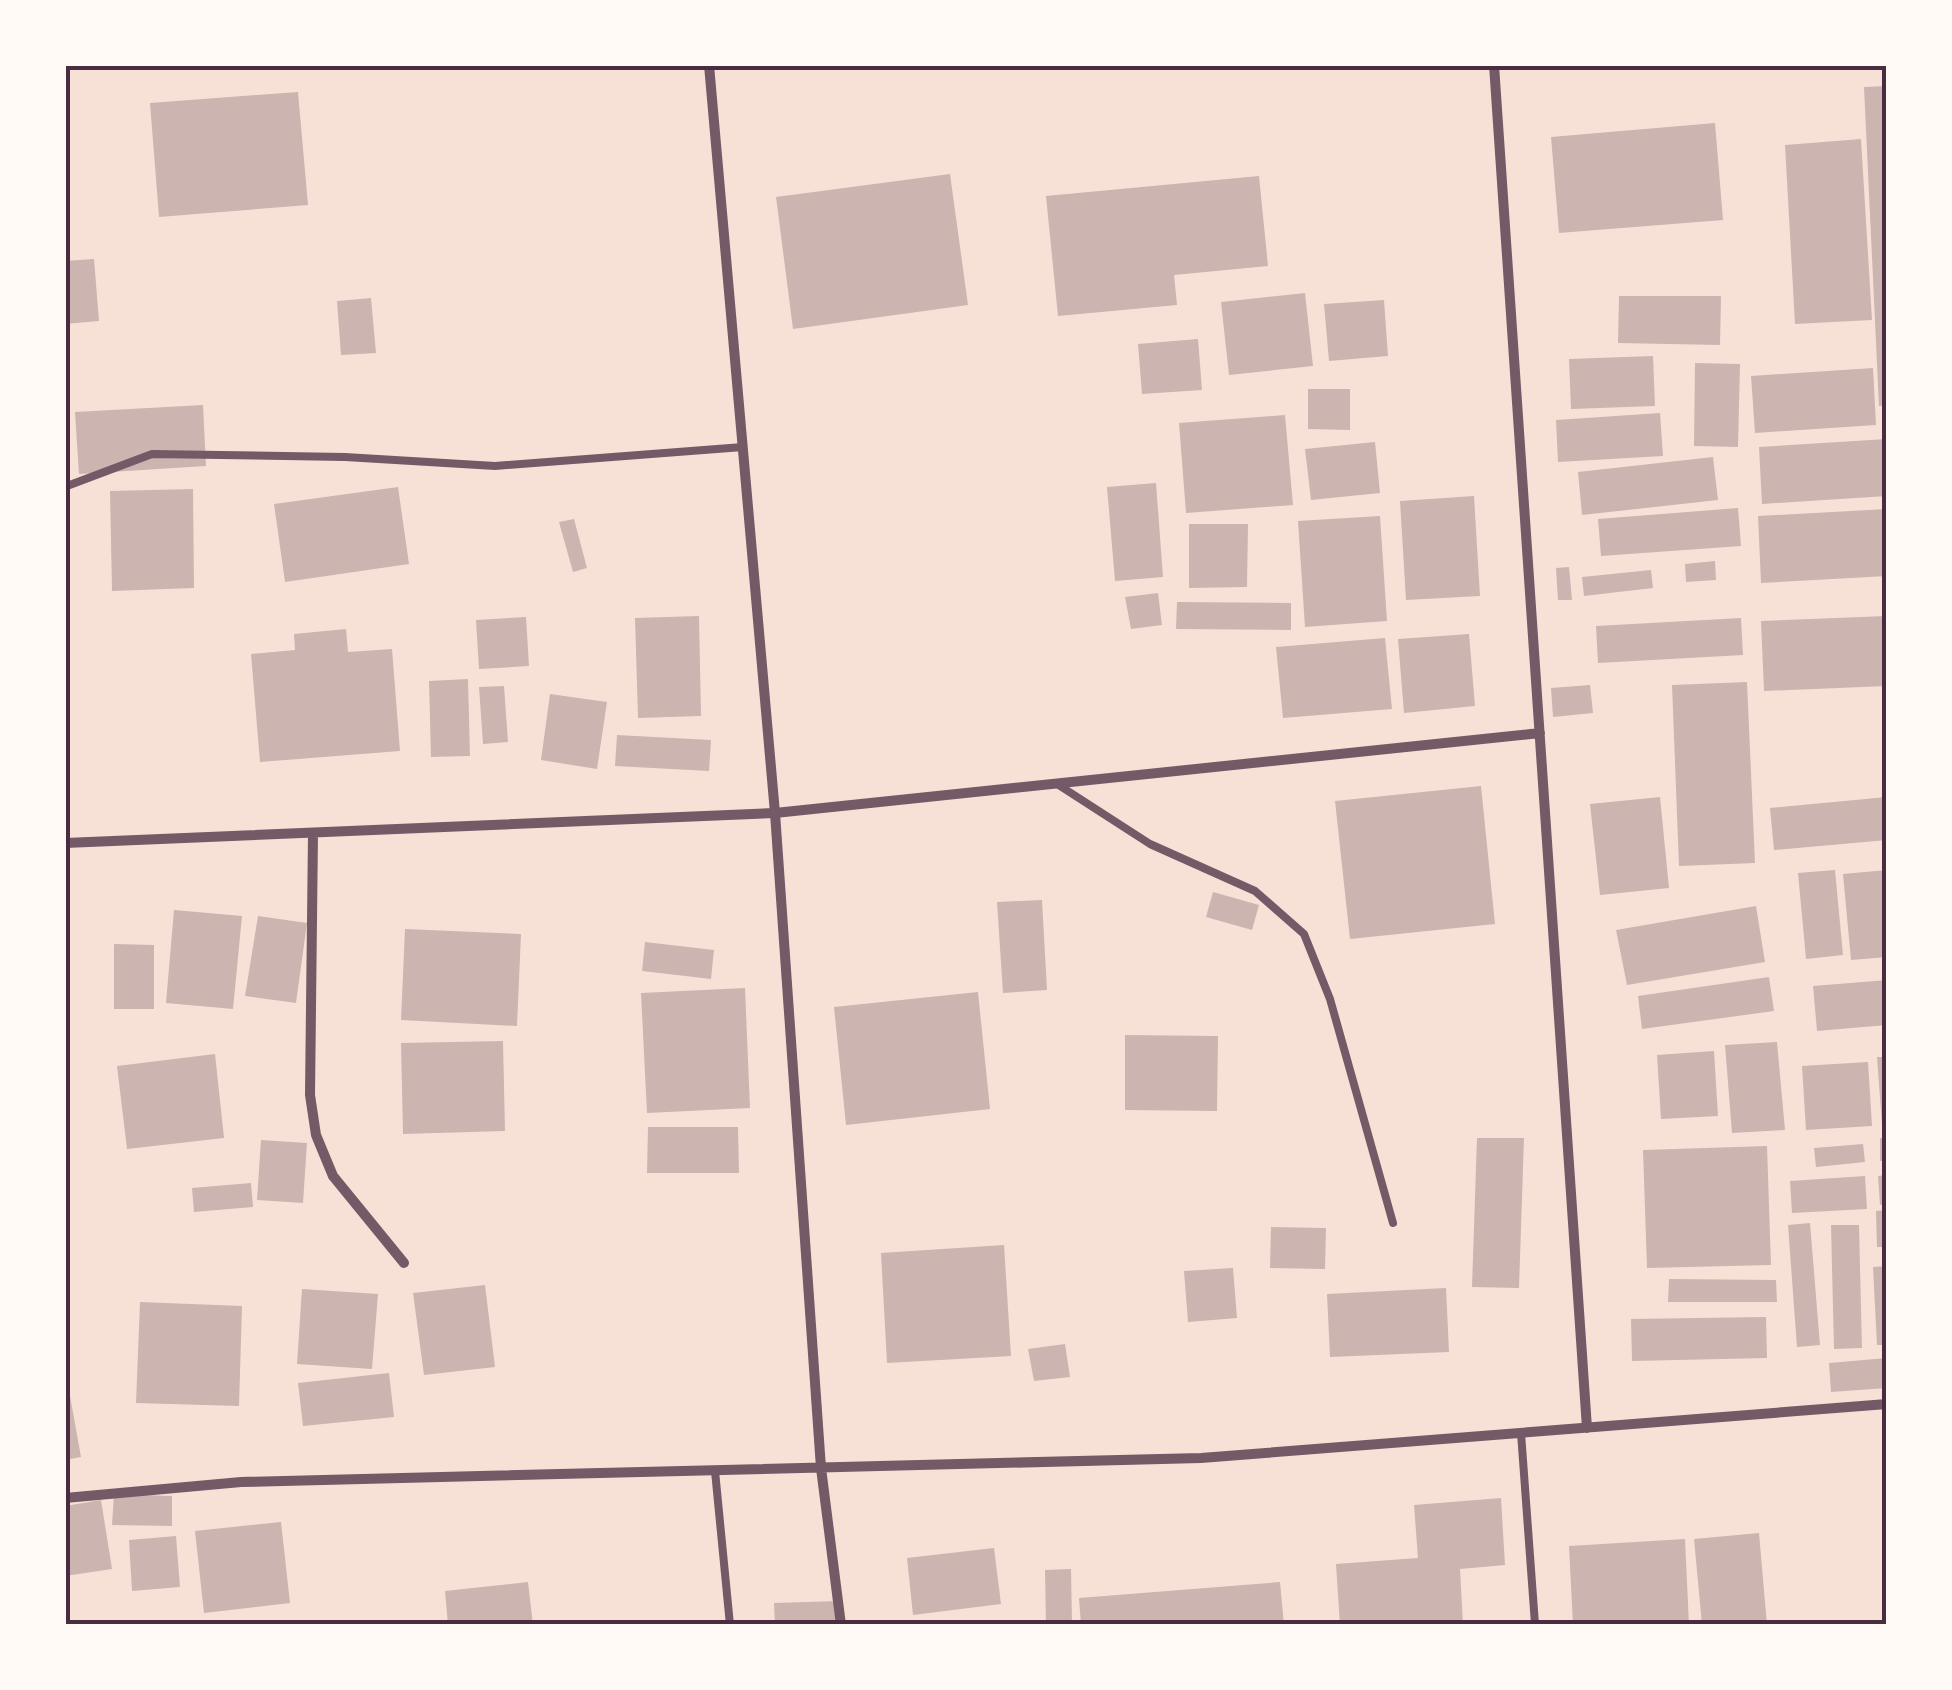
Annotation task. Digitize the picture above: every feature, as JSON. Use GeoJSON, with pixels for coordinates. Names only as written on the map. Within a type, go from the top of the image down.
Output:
{"type":"FeatureCollection","features":[{"type":"Feature","properties":{"kind":"street"},"geometry":{"type":"LineString","coordinates":[[710,65],[775,813],[821,1468],[841,1625]]}},
{"type":"Feature","properties":{"kind":"street"},"geometry":{"type":"LineString","coordinates":[[1494,65],[1587,1428]]}},
{"type":"Feature","properties":{"kind":"street"},"geometry":{"type":"LineString","coordinates":[[65,843],[775,813],[1540,733]]}},
{"type":"Feature","properties":{"kind":"street"},"geometry":{"type":"LineString","coordinates":[[314,833],[310,1095],[316,1136],[333,1176],[404,1264]]}},
{"type":"Feature","properties":{"kind":"street"},"geometry":{"type":"LineString","coordinates":[[65,1498],[241,1482],[1201,1458],[1887,1404]]}},
{"type":"Feature","properties":{"kind":"lane"},"geometry":{"type":"LineString","coordinates":[[65,490],[152,454],[344,457],[494,466],[743,447]]}},
{"type":"Feature","properties":{"kind":"lane"},"geometry":{"type":"LineString","coordinates":[[1057,784],[1150,844],[1255,891],[1304,934],[1330,999],[1392,1223]]}},
{"type":"Feature","properties":{"kind":"lane"},"geometry":{"type":"LineString","coordinates":[[1521,1433],[1535,1624]]}},
{"type":"Feature","properties":{"kind":"lane"},"geometry":{"type":"LineString","coordinates":[[715,1471],[730,1625]]}},
{"type":"Feature","properties":{"kind":"building"},"geometry":{"type":"Polygon","coordinates":[[[1887,86],[1887,405],[1879,406],[1864,87],[1887,86]]]}},
{"type":"Feature","properties":{"kind":"building"},"geometry":{"type":"Polygon","coordinates":[[[298,92],[308,205],[159,217],[150,103],[298,92]]]}},
{"type":"Feature","properties":{"kind":"building"},"geometry":{"type":"Polygon","coordinates":[[[1715,123],[1723,220],[1559,233],[1551,137],[1715,123]]]}},
{"type":"Feature","properties":{"kind":"building"},"geometry":{"type":"Polygon","coordinates":[[[1861,139],[1872,320],[1795,324],[1785,145],[1861,139]]]}},
{"type":"Feature","properties":{"kind":"building"},"geometry":{"type":"Polygon","coordinates":[[[950,174],[968,305],[793,329],[776,197],[950,174]]]}},
{"type":"Feature","properties":{"kind":"building"},"geometry":{"type":"Polygon","coordinates":[[[1259,176],[1268,266],[1174,275],[1177,305],[1058,316],[1046,196],[1259,176]]]}},
{"type":"Feature","properties":{"kind":"building"},"geometry":{"type":"Polygon","coordinates":[[[94,259],[99,321],[65,324],[65,261],[94,259]]]}},
{"type":"Feature","properties":{"kind":"building"},"geometry":{"type":"Polygon","coordinates":[[[1305,293],[1313,366],[1229,375],[1221,302],[1305,293]]]}},
{"type":"Feature","properties":{"kind":"building"},"geometry":{"type":"Polygon","coordinates":[[[1619,296],[1721,296],[1720,345],[1618,343],[1619,296]]]}},
{"type":"Feature","properties":{"kind":"building"},"geometry":{"type":"Polygon","coordinates":[[[371,298],[376,353],[341,355],[337,301],[371,298]]]}},
{"type":"Feature","properties":{"kind":"building"},"geometry":{"type":"Polygon","coordinates":[[[1384,300],[1388,356],[1329,361],[1324,304],[1384,300]]]}},
{"type":"Feature","properties":{"kind":"building"},"geometry":{"type":"Polygon","coordinates":[[[1198,339],[1202,390],[1142,394],[1138,344],[1198,339]]]}},
{"type":"Feature","properties":{"kind":"building"},"geometry":{"type":"Polygon","coordinates":[[[1653,356],[1655,406],[1571,409],[1569,359],[1653,356]]]}},
{"type":"Feature","properties":{"kind":"building"},"geometry":{"type":"Polygon","coordinates":[[[1695,363],[1740,364],[1738,447],[1694,446],[1695,363]]]}},
{"type":"Feature","properties":{"kind":"building"},"geometry":{"type":"Polygon","coordinates":[[[1873,368],[1876,425],[1755,433],[1751,376],[1873,368]]]}},
{"type":"Feature","properties":{"kind":"building"},"geometry":{"type":"Polygon","coordinates":[[[1308,389],[1350,389],[1350,430],[1308,429],[1308,389]]]}},
{"type":"Feature","properties":{"kind":"building"},"geometry":{"type":"Polygon","coordinates":[[[203,405],[206,466],[79,474],[75,412],[203,405]]]}},
{"type":"Feature","properties":{"kind":"building"},"geometry":{"type":"Polygon","coordinates":[[[1660,413],[1663,456],[1558,462],[1556,420],[1660,413]]]}},
{"type":"Feature","properties":{"kind":"building"},"geometry":{"type":"Polygon","coordinates":[[[1285,415],[1293,505],[1186,513],[1179,423],[1285,415]]]}},
{"type":"Feature","properties":{"kind":"building"},"geometry":{"type":"Polygon","coordinates":[[[1887,439],[1887,496],[1762,504],[1759,447],[1887,439]]]}},
{"type":"Feature","properties":{"kind":"building"},"geometry":{"type":"Polygon","coordinates":[[[1375,442],[1380,493],[1311,500],[1305,449],[1375,442]]]}},
{"type":"Feature","properties":{"kind":"building"},"geometry":{"type":"Polygon","coordinates":[[[1713,457],[1718,500],[1582,515],[1578,472],[1713,457]]]}},
{"type":"Feature","properties":{"kind":"building"},"geometry":{"type":"Polygon","coordinates":[[[1156,483],[1163,577],[1115,581],[1107,487],[1156,483]]]}},
{"type":"Feature","properties":{"kind":"building"},"geometry":{"type":"Polygon","coordinates":[[[398,487],[409,564],[285,582],[274,504],[398,487]]]}},
{"type":"Feature","properties":{"kind":"building"},"geometry":{"type":"Polygon","coordinates":[[[193,489],[194,588],[112,591],[110,491],[193,489]]]}},
{"type":"Feature","properties":{"kind":"building"},"geometry":{"type":"Polygon","coordinates":[[[1474,496],[1480,596],[1406,600],[1400,501],[1474,496]]]}},
{"type":"Feature","properties":{"kind":"building"},"geometry":{"type":"Polygon","coordinates":[[[1738,508],[1741,546],[1601,556],[1598,519],[1738,508]]]}},
{"type":"Feature","properties":{"kind":"building"},"geometry":{"type":"Polygon","coordinates":[[[1887,509],[1887,576],[1761,583],[1758,516],[1887,509]]]}},
{"type":"Feature","properties":{"kind":"building"},"geometry":{"type":"Polygon","coordinates":[[[1380,516],[1387,621],[1305,627],[1298,521],[1380,516]]]}},
{"type":"Feature","properties":{"kind":"building"},"geometry":{"type":"Polygon","coordinates":[[[574,519],[587,568],[573,572],[559,522],[574,519]]]}},
{"type":"Feature","properties":{"kind":"building"},"geometry":{"type":"Polygon","coordinates":[[[1189,524],[1248,524],[1247,587],[1189,588],[1189,524]]]}},
{"type":"Feature","properties":{"kind":"building"},"geometry":{"type":"Polygon","coordinates":[[[1715,561],[1716,580],[1686,582],[1685,564],[1715,561]]]}},
{"type":"Feature","properties":{"kind":"building"},"geometry":{"type":"Polygon","coordinates":[[[1569,567],[1572,600],[1558,600],[1556,568],[1569,567]]]}},
{"type":"Feature","properties":{"kind":"building"},"geometry":{"type":"Polygon","coordinates":[[[1651,570],[1653,588],[1584,596],[1582,577],[1651,570]]]}},
{"type":"Feature","properties":{"kind":"building"},"geometry":{"type":"Polygon","coordinates":[[[1158,593],[1162,625],[1131,629],[1125,597],[1158,593]]]}},
{"type":"Feature","properties":{"kind":"building"},"geometry":{"type":"Polygon","coordinates":[[[1177,602],[1291,603],[1291,630],[1176,629],[1177,602]]]}},
{"type":"Feature","properties":{"kind":"building"},"geometry":{"type":"Polygon","coordinates":[[[699,616],[701,716],[638,718],[635,618],[699,616]]]}},
{"type":"Feature","properties":{"kind":"building"},"geometry":{"type":"Polygon","coordinates":[[[1887,616],[1887,686],[1764,691],[1761,621],[1887,616]]]}},
{"type":"Feature","properties":{"kind":"building"},"geometry":{"type":"Polygon","coordinates":[[[526,617],[529,666],[479,669],[476,620],[526,617]]]}},
{"type":"Feature","properties":{"kind":"building"},"geometry":{"type":"Polygon","coordinates":[[[1741,618],[1743,655],[1598,663],[1596,626],[1741,618]]]}},
{"type":"Feature","properties":{"kind":"building"},"geometry":{"type":"Polygon","coordinates":[[[346,629],[348,652],[392,649],[400,751],[260,762],[251,654],[295,650],[294,634],[346,629]]]}},
{"type":"Feature","properties":{"kind":"building"},"geometry":{"type":"Polygon","coordinates":[[[1469,634],[1475,706],[1404,713],[1398,639],[1469,634]]]}},
{"type":"Feature","properties":{"kind":"building"},"geometry":{"type":"Polygon","coordinates":[[[1385,638],[1392,709],[1283,718],[1276,647],[1385,638]]]}},
{"type":"Feature","properties":{"kind":"building"},"geometry":{"type":"Polygon","coordinates":[[[468,679],[470,756],[431,757],[429,681],[468,679]]]}},
{"type":"Feature","properties":{"kind":"building"},"geometry":{"type":"Polygon","coordinates":[[[1747,682],[1755,863],[1679,866],[1672,685],[1747,682]]]}},
{"type":"Feature","properties":{"kind":"building"},"geometry":{"type":"Polygon","coordinates":[[[1590,685],[1593,713],[1553,717],[1551,688],[1590,685]]]}},
{"type":"Feature","properties":{"kind":"building"},"geometry":{"type":"Polygon","coordinates":[[[504,686],[508,742],[483,744],[479,687],[504,686]]]}},
{"type":"Feature","properties":{"kind":"building"},"geometry":{"type":"Polygon","coordinates":[[[550,694],[607,702],[597,769],[541,760],[550,694]]]}},
{"type":"Feature","properties":{"kind":"building"},"geometry":{"type":"Polygon","coordinates":[[[617,735],[711,740],[709,771],[615,766],[617,735]]]}},
{"type":"Feature","properties":{"kind":"building"},"geometry":{"type":"Polygon","coordinates":[[[1481,786],[1495,924],[1350,939],[1335,801],[1481,786]]]}},
{"type":"Feature","properties":{"kind":"building"},"geometry":{"type":"Polygon","coordinates":[[[1660,797],[1669,888],[1600,895],[1590,804],[1660,797]]]}},
{"type":"Feature","properties":{"kind":"building"},"geometry":{"type":"Polygon","coordinates":[[[1887,797],[1887,840],[1774,850],[1770,808],[1887,797]]]}},
{"type":"Feature","properties":{"kind":"building"},"geometry":{"type":"Polygon","coordinates":[[[1835,870],[1843,955],[1806,959],[1798,873],[1835,870]]]}},
{"type":"Feature","properties":{"kind":"building"},"geometry":{"type":"Polygon","coordinates":[[[1887,870],[1887,957],[1851,960],[1843,874],[1887,870]]]}},
{"type":"Feature","properties":{"kind":"building"},"geometry":{"type":"Polygon","coordinates":[[[1213,892],[1259,905],[1252,930],[1206,917],[1213,892]]]}},
{"type":"Feature","properties":{"kind":"building"},"geometry":{"type":"Polygon","coordinates":[[[1042,900],[1047,990],[1003,993],[997,902],[1042,900]]]}},
{"type":"Feature","properties":{"kind":"building"},"geometry":{"type":"Polygon","coordinates":[[[1756,906],[1765,962],[1627,985],[1616,930],[1756,906]]]}},
{"type":"Feature","properties":{"kind":"building"},"geometry":{"type":"Polygon","coordinates":[[[174,910],[242,916],[233,1009],[166,1003],[174,910]]]}},
{"type":"Feature","properties":{"kind":"building"},"geometry":{"type":"Polygon","coordinates":[[[258,916],[307,923],[296,1003],[245,996],[258,916]]]}},
{"type":"Feature","properties":{"kind":"building"},"geometry":{"type":"Polygon","coordinates":[[[405,929],[521,934],[517,1026],[401,1020],[405,929]]]}},
{"type":"Feature","properties":{"kind":"building"},"geometry":{"type":"Polygon","coordinates":[[[645,942],[714,950],[711,979],[642,971],[645,942]]]}},
{"type":"Feature","properties":{"kind":"building"},"geometry":{"type":"Polygon","coordinates":[[[114,944],[154,945],[154,1009],[114,1009],[114,944]]]}},
{"type":"Feature","properties":{"kind":"building"},"geometry":{"type":"Polygon","coordinates":[[[1769,977],[1774,1011],[1642,1029],[1638,996],[1769,977]]]}},
{"type":"Feature","properties":{"kind":"building"},"geometry":{"type":"Polygon","coordinates":[[[1887,980],[1887,1025],[1817,1031],[1813,986],[1887,980]]]}},
{"type":"Feature","properties":{"kind":"building"},"geometry":{"type":"Polygon","coordinates":[[[745,988],[750,1108],[647,1113],[641,993],[745,988]]]}},
{"type":"Feature","properties":{"kind":"building"},"geometry":{"type":"Polygon","coordinates":[[[978,992],[990,1109],[846,1125],[834,1007],[978,992]]]}},
{"type":"Feature","properties":{"kind":"building"},"geometry":{"type":"Polygon","coordinates":[[[1125,1035],[1218,1036],[1217,1111],[1125,1110],[1125,1035]]]}},
{"type":"Feature","properties":{"kind":"building"},"geometry":{"type":"Polygon","coordinates":[[[503,1041],[505,1131],[403,1134],[401,1043],[503,1041]]]}},
{"type":"Feature","properties":{"kind":"building"},"geometry":{"type":"Polygon","coordinates":[[[1777,1042],[1785,1130],[1732,1133],[1725,1045],[1777,1042]]]}},
{"type":"Feature","properties":{"kind":"building"},"geometry":{"type":"Polygon","coordinates":[[[1714,1051],[1718,1116],[1661,1119],[1657,1055],[1714,1051]]]}},
{"type":"Feature","properties":{"kind":"building"},"geometry":{"type":"Polygon","coordinates":[[[215,1054],[224,1138],[127,1149],[117,1066],[215,1054]]]}},
{"type":"Feature","properties":{"kind":"building"},"geometry":{"type":"Polygon","coordinates":[[[1877,1057],[1887,1057],[1887,1125],[1882,1125],[1877,1057]]]}},
{"type":"Feature","properties":{"kind":"building"},"geometry":{"type":"Polygon","coordinates":[[[1868,1062],[1872,1126],[1806,1130],[1802,1066],[1868,1062]]]}},
{"type":"Feature","properties":{"kind":"building"},"geometry":{"type":"Polygon","coordinates":[[[648,1127],[738,1127],[739,1173],[647,1173],[648,1127]]]}},
{"type":"Feature","properties":{"kind":"building"},"geometry":{"type":"Polygon","coordinates":[[[1477,1138],[1524,1138],[1519,1288],[1472,1287],[1477,1138]]]}},
{"type":"Feature","properties":{"kind":"building"},"geometry":{"type":"Polygon","coordinates":[[[1880,1138],[1887,1138],[1887,1160],[1880,1161],[1880,1138]]]}},
{"type":"Feature","properties":{"kind":"building"},"geometry":{"type":"Polygon","coordinates":[[[261,1140],[307,1143],[303,1203],[257,1200],[261,1140]]]}},
{"type":"Feature","properties":{"kind":"building"},"geometry":{"type":"Polygon","coordinates":[[[1863,1144],[1865,1162],[1816,1167],[1814,1148],[1863,1144]]]}},
{"type":"Feature","properties":{"kind":"building"},"geometry":{"type":"Polygon","coordinates":[[[1767,1146],[1771,1265],[1647,1268],[1643,1150],[1767,1146]]]}},
{"type":"Feature","properties":{"kind":"building"},"geometry":{"type":"Polygon","coordinates":[[[1887,1175],[1887,1204],[1880,1205],[1878,1176],[1887,1175]]]}},
{"type":"Feature","properties":{"kind":"building"},"geometry":{"type":"Polygon","coordinates":[[[1865,1176],[1867,1209],[1792,1213],[1790,1181],[1865,1176]]]}},
{"type":"Feature","properties":{"kind":"building"},"geometry":{"type":"Polygon","coordinates":[[[251,1183],[253,1207],[194,1212],[192,1188],[251,1183]]]}},
{"type":"Feature","properties":{"kind":"building"},"geometry":{"type":"Polygon","coordinates":[[[1887,1210],[1887,1247],[1877,1247],[1876,1211],[1887,1210]]]}},
{"type":"Feature","properties":{"kind":"building"},"geometry":{"type":"Polygon","coordinates":[[[1810,1223],[1820,1345],[1797,1347],[1788,1225],[1810,1223]]]}},
{"type":"Feature","properties":{"kind":"building"},"geometry":{"type":"Polygon","coordinates":[[[1831,1225],[1859,1225],[1862,1348],[1834,1349],[1831,1225]]]}},
{"type":"Feature","properties":{"kind":"building"},"geometry":{"type":"Polygon","coordinates":[[[1271,1227],[1326,1228],[1325,1269],[1270,1268],[1271,1227]]]}},
{"type":"Feature","properties":{"kind":"building"},"geometry":{"type":"Polygon","coordinates":[[[1004,1245],[1011,1356],[887,1363],[881,1253],[1004,1245]]]}},
{"type":"Feature","properties":{"kind":"building"},"geometry":{"type":"Polygon","coordinates":[[[1887,1266],[1887,1345],[1877,1345],[1873,1267],[1887,1266]]]}},
{"type":"Feature","properties":{"kind":"building"},"geometry":{"type":"Polygon","coordinates":[[[1233,1268],[1237,1318],[1188,1322],[1184,1271],[1233,1268]]]}},
{"type":"Feature","properties":{"kind":"building"},"geometry":{"type":"Polygon","coordinates":[[[1669,1279],[1776,1280],[1777,1302],[1668,1302],[1669,1279]]]}},
{"type":"Feature","properties":{"kind":"building"},"geometry":{"type":"Polygon","coordinates":[[[485,1285],[495,1367],[424,1375],[413,1293],[485,1285]]]}},
{"type":"Feature","properties":{"kind":"building"},"geometry":{"type":"Polygon","coordinates":[[[1446,1288],[1449,1352],[1330,1357],[1327,1294],[1446,1288]]]}},
{"type":"Feature","properties":{"kind":"building"},"geometry":{"type":"Polygon","coordinates":[[[302,1289],[378,1294],[372,1369],[297,1364],[302,1289]]]}},
{"type":"Feature","properties":{"kind":"building"},"geometry":{"type":"Polygon","coordinates":[[[140,1302],[242,1306],[239,1406],[136,1403],[140,1302]]]}},
{"type":"Feature","properties":{"kind":"building"},"geometry":{"type":"Polygon","coordinates":[[[1766,1317],[1767,1358],[1632,1361],[1631,1319],[1766,1317]]]}},
{"type":"Feature","properties":{"kind":"building"},"geometry":{"type":"Polygon","coordinates":[[[1065,1344],[1070,1377],[1034,1381],[1028,1349],[1065,1344]]]}},
{"type":"Feature","properties":{"kind":"building"},"geometry":{"type":"Polygon","coordinates":[[[1887,1358],[1887,1388],[1831,1392],[1829,1363],[1887,1358]]]}},
{"type":"Feature","properties":{"kind":"building"},"geometry":{"type":"Polygon","coordinates":[[[65,1368],[81,1457],[65,1460],[65,1368]]]}},
{"type":"Feature","properties":{"kind":"building"},"geometry":{"type":"Polygon","coordinates":[[[389,1373],[394,1417],[303,1426],[298,1383],[389,1373]]]}},
{"type":"Feature","properties":{"kind":"building"},"geometry":{"type":"Polygon","coordinates":[[[114,1494],[172,1496],[172,1526],[112,1525],[114,1494]]]}},
{"type":"Feature","properties":{"kind":"building"},"geometry":{"type":"Polygon","coordinates":[[[1501,1498],[1505,1565],[1460,1569],[1463,1625],[1340,1625],[1336,1564],[1418,1558],[1414,1505],[1501,1498]]]}},
{"type":"Feature","properties":{"kind":"building"},"geometry":{"type":"Polygon","coordinates":[[[101,1500],[112,1569],[65,1576],[65,1506],[101,1500]]]}},
{"type":"Feature","properties":{"kind":"building"},"geometry":{"type":"Polygon","coordinates":[[[281,1522],[290,1603],[204,1613],[195,1531],[281,1522]]]}},
{"type":"Feature","properties":{"kind":"building"},"geometry":{"type":"Polygon","coordinates":[[[1759,1533],[1767,1625],[1702,1625],[1694,1539],[1759,1533]]]}},
{"type":"Feature","properties":{"kind":"building"},"geometry":{"type":"Polygon","coordinates":[[[176,1536],[180,1587],[132,1591],[129,1540],[176,1536]]]}},
{"type":"Feature","properties":{"kind":"building"},"geometry":{"type":"Polygon","coordinates":[[[1685,1539],[1689,1625],[1573,1625],[1569,1546],[1685,1539]]]}},
{"type":"Feature","properties":{"kind":"building"},"geometry":{"type":"Polygon","coordinates":[[[994,1548],[1001,1604],[913,1615],[907,1558],[994,1548]]]}},
{"type":"Feature","properties":{"kind":"building"},"geometry":{"type":"Polygon","coordinates":[[[1071,1569],[1072,1625],[1046,1625],[1045,1570],[1071,1569]]]}},
{"type":"Feature","properties":{"kind":"building"},"geometry":{"type":"Polygon","coordinates":[[[528,1582],[533,1625],[448,1625],[445,1591],[528,1582]]]}},
{"type":"Feature","properties":{"kind":"building"},"geometry":{"type":"Polygon","coordinates":[[[1280,1582],[1284,1625],[1081,1625],[1079,1598],[1280,1582]]]}},
{"type":"Feature","properties":{"kind":"building"},"geometry":{"type":"Polygon","coordinates":[[[839,1601],[839,1625],[775,1625],[774,1603],[839,1601]]]}}]}
